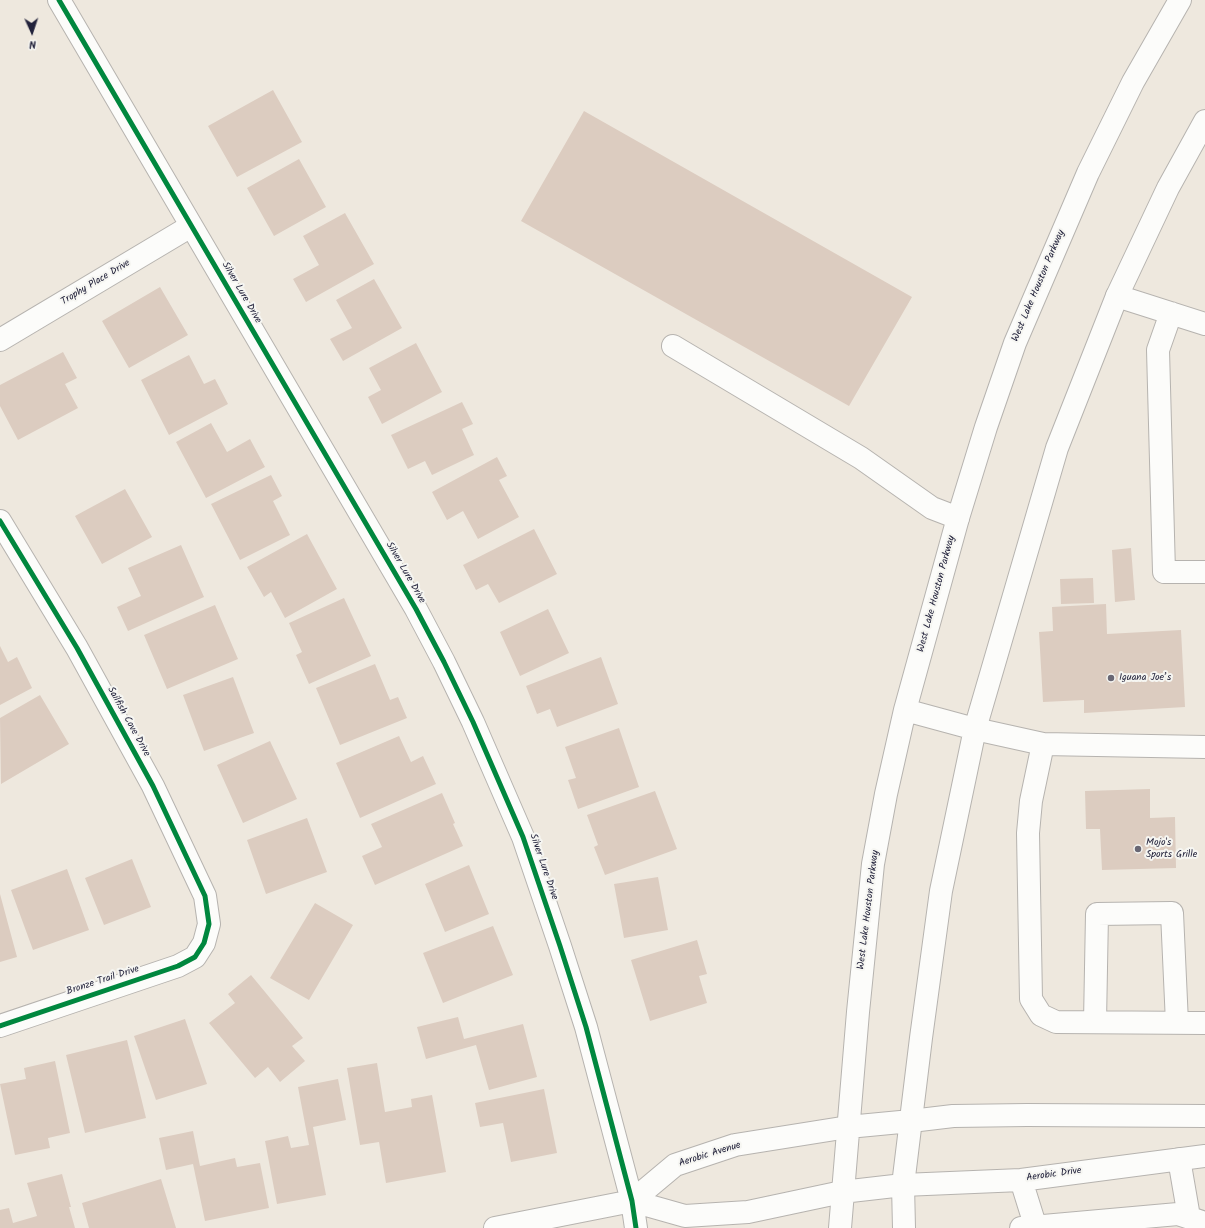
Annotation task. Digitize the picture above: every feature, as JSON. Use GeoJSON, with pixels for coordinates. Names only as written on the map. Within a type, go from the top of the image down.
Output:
{"type":"FeatureCollection","features":[{"type":"Feature","properties":{"kind":"street","name":"Silver Lure Drive"},"geometry":{"type":"LineString","coordinates":[[58,0],[416,609],[474,722],[523,837],[586,1027],[632,1202],[636,1228]]}},
{"type":"Feature","properties":{"kind":"street","name":"West Lake Houston Parkway"},"geometry":{"type":"LineString","coordinates":[[840,1228],[858,1012],[873,864],[886,794],[905,710],[958,518],[986,427],[1015,343],[1085,180],[1133,82],[1180,0]]}},
{"type":"Feature","properties":{"kind":"street"},"geometry":{"type":"LineString","coordinates":[[904,1228],[903,1185],[941,891],[975,729],[1057,448],[1118,296],[1168,188],[1205,121]]}},
{"type":"Feature","properties":{"kind":"street","name":"Trophy Place Drive"},"geometry":{"type":"LineString","coordinates":[[0,340],[191,226]]}},
{"type":"Feature","properties":{"kind":"street"},"geometry":{"type":"LineString","coordinates":[[1118,296],[1205,324]]}},
{"type":"Feature","properties":{"kind":"street"},"geometry":{"type":"LineString","coordinates":[[1171,313],[1158,350],[1164,572],[1205,572]]}},
{"type":"Feature","properties":{"kind":"street"},"geometry":{"type":"LineString","coordinates":[[673,346],[861,458],[932,508],[958,518]]}},
{"type":"Feature","properties":{"kind":"street","name":"Sailfish Cove Drive"},"geometry":{"type":"LineString","coordinates":[[0,521],[77,648],[153,786],[205,896],[209,924],[204,943]]}},
{"type":"Feature","properties":{"kind":"street"},"geometry":{"type":"LineString","coordinates":[[905,710],[975,729],[1042,744],[1205,747]]}},
{"type":"Feature","properties":{"kind":"street"},"geometry":{"type":"LineString","coordinates":[[1042,744],[1031,801],[1028,833],[1031,999],[1041,1015],[1056,1022],[1205,1023]]}},
{"type":"Feature","properties":{"kind":"street"},"geometry":{"type":"LineString","coordinates":[[1095,1022],[1097,914],[1172,913],[1177,1023]]}},
{"type":"Feature","properties":{"kind":"street","name":"Bronze Trail Drive"},"geometry":{"type":"LineString","coordinates":[[0,1026],[178,966],[195,957],[204,943]]}},
{"type":"Feature","properties":{"kind":"street"},"geometry":{"type":"LineString","coordinates":[[911,1121],[953,1116],[1027,1114],[1205,1116]]}},
{"type":"Feature","properties":{"kind":"street","name":"Aerobic Avenue"},"geometry":{"type":"LineString","coordinates":[[632,1202],[675,1165],[735,1145],[848,1127],[911,1121]]}},
{"type":"Feature","properties":{"kind":"street","name":"Aerobic Drive"},"geometry":{"type":"LineString","coordinates":[[842,1192],[903,1185],[1021,1180],[1205,1156]]}},
{"type":"Feature","properties":{"kind":"street"},"geometry":{"type":"LineString","coordinates":[[1178,1159],[1197,1220]]}},
{"type":"Feature","properties":{"kind":"street"},"geometry":{"type":"LineString","coordinates":[[1021,1180],[1031,1228],[1178,1214],[1197,1220]]}},
{"type":"Feature","properties":{"kind":"street","name":"Aerobic Avenue"},"geometry":{"type":"LineString","coordinates":[[496,1228],[632,1202],[684,1216],[748,1212],[842,1192]]}},
{"type":"Feature","properties":{"kind":"building"},"geometry":{"type":"Polygon","coordinates":[[[273,90],[302,142],[237,177],[208,126],[273,90]]]}},
{"type":"Feature","properties":{"kind":"building"},"geometry":{"type":"Polygon","coordinates":[[[584,111],[912,297],[849,406],[521,221],[584,111]]]}},
{"type":"Feature","properties":{"kind":"building"},"geometry":{"type":"Polygon","coordinates":[[[299,159],[326,207],[274,236],[247,188],[299,159]]]}},
{"type":"Feature","properties":{"kind":"building"},"geometry":{"type":"Polygon","coordinates":[[[345,213],[374,264],[306,302],[293,279],[319,265],[303,236],[345,213]]]}},
{"type":"Feature","properties":{"kind":"building"},"geometry":{"type":"Polygon","coordinates":[[[374,279],[402,328],[343,361],[330,339],[352,328],[336,300],[374,279]]]}},
{"type":"Feature","properties":{"kind":"building"},"geometry":{"type":"Polygon","coordinates":[[[160,287],[188,335],[129,368],[102,321],[160,287]]]}},
{"type":"Feature","properties":{"kind":"building"},"geometry":{"type":"Polygon","coordinates":[[[416,343],[442,392],[382,424],[368,397],[381,390],[369,368],[416,343]]]}},
{"type":"Feature","properties":{"kind":"building"},"geometry":{"type":"Polygon","coordinates":[[[63,352],[77,378],[65,384],[78,408],[18,440],[0,406],[0,385],[63,352]]]}},
{"type":"Feature","properties":{"kind":"building"},"geometry":{"type":"Polygon","coordinates":[[[189,355],[204,384],[215,379],[228,404],[169,435],[141,380],[189,355]]]}},
{"type":"Feature","properties":{"kind":"building"},"geometry":{"type":"Polygon","coordinates":[[[462,402],[473,424],[462,429],[474,455],[432,475],[425,461],[408,469],[391,435],[462,402]]]}},
{"type":"Feature","properties":{"kind":"building"},"geometry":{"type":"Polygon","coordinates":[[[211,423],[227,452],[250,439],[265,467],[206,498],[176,442],[211,423]]]}},
{"type":"Feature","properties":{"kind":"building"},"geometry":{"type":"Polygon","coordinates":[[[497,457],[507,476],[499,480],[519,517],[478,539],[463,511],[447,520],[432,492],[497,457]]]}},
{"type":"Feature","properties":{"kind":"building"},"geometry":{"type":"Polygon","coordinates":[[[271,475],[282,496],[273,501],[290,535],[240,560],[211,504],[271,475]]]}},
{"type":"Feature","properties":{"kind":"building"},"geometry":{"type":"Polygon","coordinates":[[[125,489],[152,537],[102,564],[75,516],[125,489]]]}},
{"type":"Feature","properties":{"kind":"building"},"geometry":{"type":"Polygon","coordinates":[[[534,529],[557,574],[499,603],[488,584],[476,590],[463,565],[534,529]]]}},
{"type":"Feature","properties":{"kind":"building"},"geometry":{"type":"Polygon","coordinates":[[[307,534],[337,589],[285,618],[271,592],[264,597],[247,567],[307,534]]]}},
{"type":"Feature","properties":{"kind":"building"},"geometry":{"type":"Polygon","coordinates":[[[181,545],[204,597],[128,631],[117,607],[141,596],[128,568],[181,545]]]}},
{"type":"Feature","properties":{"kind":"building"},"geometry":{"type":"Polygon","coordinates":[[[1131,548],[1135,600],[1115,602],[1112,550],[1131,548]]]}},
{"type":"Feature","properties":{"kind":"building"},"geometry":{"type":"Polygon","coordinates":[[[1093,578],[1094,603],[1061,604],[1060,579],[1093,578]]]}},
{"type":"Feature","properties":{"kind":"building"},"geometry":{"type":"Polygon","coordinates":[[[344,598],[371,656],[309,684],[296,655],[302,652],[289,623],[344,598]]]}},
{"type":"Feature","properties":{"kind":"building"},"geometry":{"type":"Polygon","coordinates":[[[1106,604],[1107,634],[1181,630],[1185,707],[1084,713],[1084,700],[1043,702],[1039,632],[1053,631],[1052,607],[1106,604]]]}},
{"type":"Feature","properties":{"kind":"building"},"geometry":{"type":"Polygon","coordinates":[[[215,605],[238,659],[167,689],[144,635],[215,605]]]}},
{"type":"Feature","properties":{"kind":"building"},"geometry":{"type":"Polygon","coordinates":[[[548,609],[569,653],[520,676],[500,632],[548,609]]]}},
{"type":"Feature","properties":{"kind":"building"},"geometry":{"type":"Polygon","coordinates":[[[0,646],[8,662],[17,657],[32,688],[0,705],[0,646]]]}},
{"type":"Feature","properties":{"kind":"building"},"geometry":{"type":"Polygon","coordinates":[[[601,657],[618,704],[557,727],[550,709],[537,714],[526,686],[601,657]]]}},
{"type":"Feature","properties":{"kind":"building"},"geometry":{"type":"Polygon","coordinates":[[[375,664],[390,700],[398,697],[407,718],[340,745],[316,688],[375,664]]]}},
{"type":"Feature","properties":{"kind":"building"},"geometry":{"type":"Polygon","coordinates":[[[233,677],[254,733],[204,751],[183,695],[233,677]]]}},
{"type":"Feature","properties":{"kind":"building"},"geometry":{"type":"Polygon","coordinates":[[[40,695],[69,744],[1,784],[0,718],[40,695]]]}},
{"type":"Feature","properties":{"kind":"building"},"geometry":{"type":"Polygon","coordinates":[[[619,728],[639,787],[578,809],[568,780],[576,778],[565,747],[619,728]]]}},
{"type":"Feature","properties":{"kind":"building"},"geometry":{"type":"Polygon","coordinates":[[[399,736],[411,762],[423,756],[436,784],[360,818],[336,763],[399,736]]]}},
{"type":"Feature","properties":{"kind":"building"},"geometry":{"type":"Polygon","coordinates":[[[270,741],[297,799],[243,823],[217,765],[270,741]]]}},
{"type":"Feature","properties":{"kind":"building","name":"Mojo's Sports Grille"},"geometry":{"type":"Polygon","coordinates":[[[1150,789],[1150,818],[1175,817],[1176,868],[1102,870],[1100,829],[1086,829],[1085,791],[1150,789]]]}},
{"type":"Feature","properties":{"kind":"building"},"geometry":{"type":"Polygon","coordinates":[[[655,791],[677,849],[605,875],[594,847],[598,845],[587,815],[655,791]]]}},
{"type":"Feature","properties":{"kind":"building"},"geometry":{"type":"Polygon","coordinates":[[[442,793],[463,846],[375,885],[362,856],[382,847],[371,824],[442,793]]]}},
{"type":"Feature","properties":{"kind":"building"},"geometry":{"type":"Polygon","coordinates":[[[307,818],[327,872],[266,894],[247,840],[307,818]]]}},
{"type":"Feature","properties":{"kind":"building"},"geometry":{"type":"Polygon","coordinates":[[[132,859],[151,907],[104,925],[85,878],[132,859]]]}},
{"type":"Feature","properties":{"kind":"building"},"geometry":{"type":"Polygon","coordinates":[[[469,865],[489,914],[445,932],[425,884],[469,865]]]}},
{"type":"Feature","properties":{"kind":"building"},"geometry":{"type":"Polygon","coordinates":[[[67,869],[89,930],[33,950],[11,890],[67,869]]]}},
{"type":"Feature","properties":{"kind":"building"},"geometry":{"type":"Polygon","coordinates":[[[658,877],[668,930],[624,938],[614,884],[658,877]]]}},
{"type":"Feature","properties":{"kind":"building"},"geometry":{"type":"Polygon","coordinates":[[[0,894],[17,957],[0,962],[0,894]]]}},
{"type":"Feature","properties":{"kind":"building"},"geometry":{"type":"Polygon","coordinates":[[[315,903],[353,925],[309,1000],[270,978],[315,903]]]}},
{"type":"Feature","properties":{"kind":"building"},"geometry":{"type":"Polygon","coordinates":[[[493,926],[513,975],[443,1003],[423,953],[493,926]]]}},
{"type":"Feature","properties":{"kind":"building"},"geometry":{"type":"Polygon","coordinates":[[[697,940],[707,974],[699,976],[707,1003],[650,1021],[631,960],[697,940]]]}},
{"type":"Feature","properties":{"kind":"building"},"geometry":{"type":"Polygon","coordinates":[[[251,975],[303,1038],[292,1046],[305,1061],[280,1082],[268,1067],[255,1078],[209,1023],[235,1003],[228,994],[251,975]]]}},
{"type":"Feature","properties":{"kind":"building"},"geometry":{"type":"Polygon","coordinates":[[[458,1017],[464,1039],[523,1024],[537,1077],[489,1090],[476,1045],[426,1059],[417,1027],[458,1017]]]}},
{"type":"Feature","properties":{"kind":"building"},"geometry":{"type":"Polygon","coordinates":[[[185,1019],[207,1084],[156,1100],[134,1036],[185,1019]]]}},
{"type":"Feature","properties":{"kind":"building"},"geometry":{"type":"Polygon","coordinates":[[[127,1040],[146,1118],[85,1133],[66,1055],[127,1040]]]}},
{"type":"Feature","properties":{"kind":"building"},"geometry":{"type":"Polygon","coordinates":[[[55,1061],[70,1133],[48,1138],[50,1148],[15,1155],[0,1084],[26,1079],[24,1068],[55,1061]]]}},
{"type":"Feature","properties":{"kind":"building"},"geometry":{"type":"Polygon","coordinates":[[[377,1063],[385,1112],[412,1107],[411,1099],[432,1095],[446,1172],[386,1183],[379,1142],[360,1145],[347,1068],[377,1063]]]}},
{"type":"Feature","properties":{"kind":"building"},"geometry":{"type":"Polygon","coordinates":[[[338,1079],[346,1120],[313,1127],[326,1195],[277,1204],[265,1141],[288,1136],[291,1148],[309,1145],[298,1087],[338,1079]]]}},
{"type":"Feature","properties":{"kind":"building"},"geometry":{"type":"Polygon","coordinates":[[[544,1089],[557,1153],[511,1162],[503,1123],[480,1127],[475,1103],[544,1089]]]}},
{"type":"Feature","properties":{"kind":"building"},"geometry":{"type":"Polygon","coordinates":[[[193,1131],[200,1166],[235,1158],[237,1167],[260,1163],[269,1208],[205,1221],[193,1164],[166,1170],[159,1138],[193,1131]]]}},
{"type":"Feature","properties":{"kind":"building"},"geometry":{"type":"Polygon","coordinates":[[[62,1174],[75,1228],[0,1228],[0,1210],[9,1208],[13,1223],[37,1216],[27,1183],[62,1174]]]}},
{"type":"Feature","properties":{"kind":"building"},"geometry":{"type":"Polygon","coordinates":[[[161,1179],[176,1228],[89,1228],[82,1203],[161,1179]]]}},
{"type":"Feature","properties":{"kind":"cycle path"},"geometry":{"type":"LineString","coordinates":[[59,0],[416,609],[473,722],[523,837],[560,946],[586,1027],[632,1201],[636,1228]]}},
{"type":"Feature","properties":{"kind":"cycle path"},"geometry":{"type":"LineString","coordinates":[[0,521],[77,648],[153,786],[205,896],[209,924],[204,943],[195,957],[178,966],[0,1026]]}},
{"type":"Feature","properties":{"kind":"place","name":"Iguana Joe’s"},"geometry":{"type":"Point","coordinates":[1111,678]}},
{"type":"Feature","properties":{"kind":"place","name":"Mojo's Sports Grille"},"geometry":{"type":"Point","coordinates":[1138,849]}}]}
